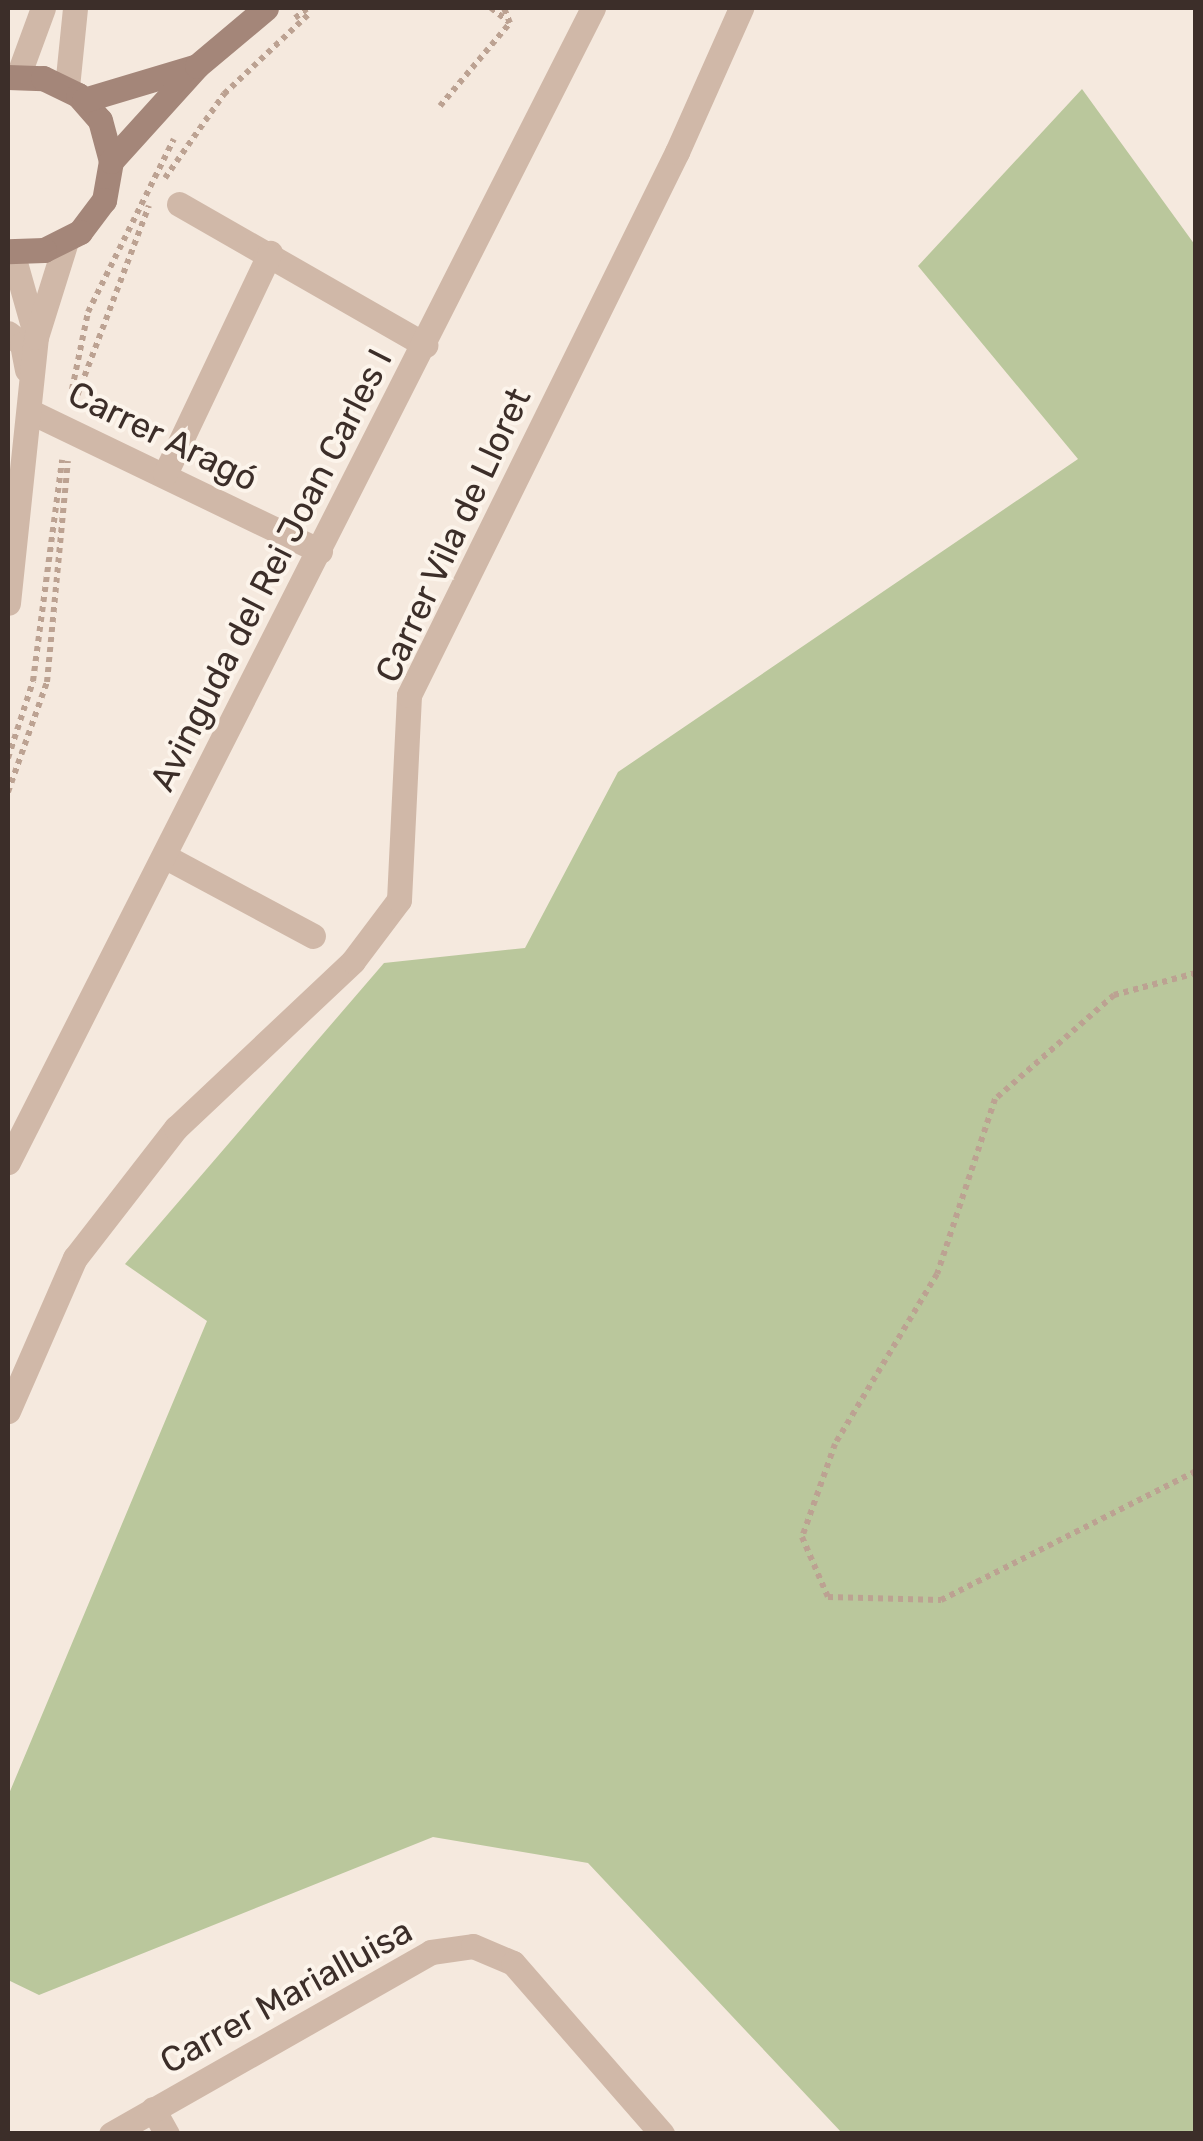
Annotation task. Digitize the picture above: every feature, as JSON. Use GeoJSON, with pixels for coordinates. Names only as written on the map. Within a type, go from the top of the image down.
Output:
{"type":"FeatureCollection","features":[{"type":"Feature","properties":{"kind":"main road"},"geometry":{"type":"LineString","coordinates":[[112,161],[197,66],[266,8]]}},
{"type":"Feature","properties":{"kind":"main road"},"geometry":{"type":"LineString","coordinates":[[13,76],[75,94],[197,66]]}},
{"type":"Feature","properties":{"kind":"main road"},"geometry":{"type":"LineString","coordinates":[[10,251],[66,241],[104,200],[112,161],[107,135],[75,94]]}},
{"type":"Feature","properties":{"kind":"street"},"geometry":{"type":"LineString","coordinates":[[13,76],[42,8]]}},
{"type":"Feature","properties":{"kind":"street"},"geometry":{"type":"LineString","coordinates":[[75,8],[75,94]]}},
{"type":"Feature","properties":{"kind":"street"},"geometry":{"type":"LineString","coordinates":[[570,8],[579,36]]}},
{"type":"Feature","properties":{"kind":"street","name":"Avinguda del Rei Joan Carles I"},"geometry":{"type":"LineString","coordinates":[[8,1162],[594,8]]}},
{"type":"Feature","properties":{"kind":"street","name":"Carrer Vila de Lloret"},"geometry":{"type":"LineString","coordinates":[[8,1411],[75,1258],[176,1128],[353,961],[399,900],[409,695],[677,152],[741,8]]}},
{"type":"Feature","properties":{"kind":"street"},"geometry":{"type":"LineString","coordinates":[[179,204],[425,345]]}},
{"type":"Feature","properties":{"kind":"street"},"geometry":{"type":"LineString","coordinates":[[8,603],[36,337],[66,241]]}},
{"type":"Feature","properties":{"kind":"street"},"geometry":{"type":"LineString","coordinates":[[10,251],[36,337]]}},
{"type":"Feature","properties":{"kind":"street"},"geometry":{"type":"LineString","coordinates":[[164,474],[270,253]]}},
{"type":"Feature","properties":{"kind":"street"},"geometry":{"type":"LineString","coordinates":[[8,332],[22,344],[30,399]]}},
{"type":"Feature","properties":{"kind":"street","name":"Carrer Aragó"},"geometry":{"type":"LineString","coordinates":[[30,399],[66,428],[320,551]]}},
{"type":"Feature","properties":{"kind":"street"},"geometry":{"type":"LineString","coordinates":[[164,856],[313,936]]}},
{"type":"Feature","properties":{"kind":"street","name":"Carrer Marialluisa"},"geometry":{"type":"LineString","coordinates":[[111,2134],[430,1952],[473,1946],[513,1963],[662,2134]]}},
{"type":"Feature","properties":{"kind":"street"},"geometry":{"type":"LineString","coordinates":[[154,2109],[168,2134]]}},
{"type":"Feature","properties":{"kind":"path"},"geometry":{"type":"LineString","coordinates":[[491,8],[510,23]]}},
{"type":"Feature","properties":{"kind":"path"},"geometry":{"type":"LineString","coordinates":[[504,8],[510,23]]}},
{"type":"Feature","properties":{"kind":"path"},"geometry":{"type":"LineString","coordinates":[[246,57],[309,10]]}},
{"type":"Feature","properties":{"kind":"path"},"geometry":{"type":"LineString","coordinates":[[8,792],[46,682],[70,448],[66,428],[146,212],[189,136],[224,94],[309,10]]}},
{"type":"Feature","properties":{"kind":"path"},"geometry":{"type":"LineString","coordinates":[[440,106],[510,23]]}},
{"type":"Feature","properties":{"kind":"path"},"geometry":{"type":"LineString","coordinates":[[8,758],[33,681],[66,428],[88,312],[182,124]]}},
{"type":"Feature","properties":{"kind":"path"},"geometry":{"type":"LineString","coordinates":[[1196,973],[1114,995],[995,1099],[937,1274],[835,1444],[802,1537],[828,1597],[940,1600],[1196,1471]]}},
{"type":"Feature","properties":{"kind":"green space"},"geometry":{"type":"Polygon","coordinates":[[[1082,89],[1195,245],[1195,2133],[842,2133],[588,1863],[433,1837],[39,1995],[8,1980],[8,1796],[207,1321],[125,1264],[384,963],[525,948],[618,772],[1078,459],[918,266],[1082,89]]]}}]}
